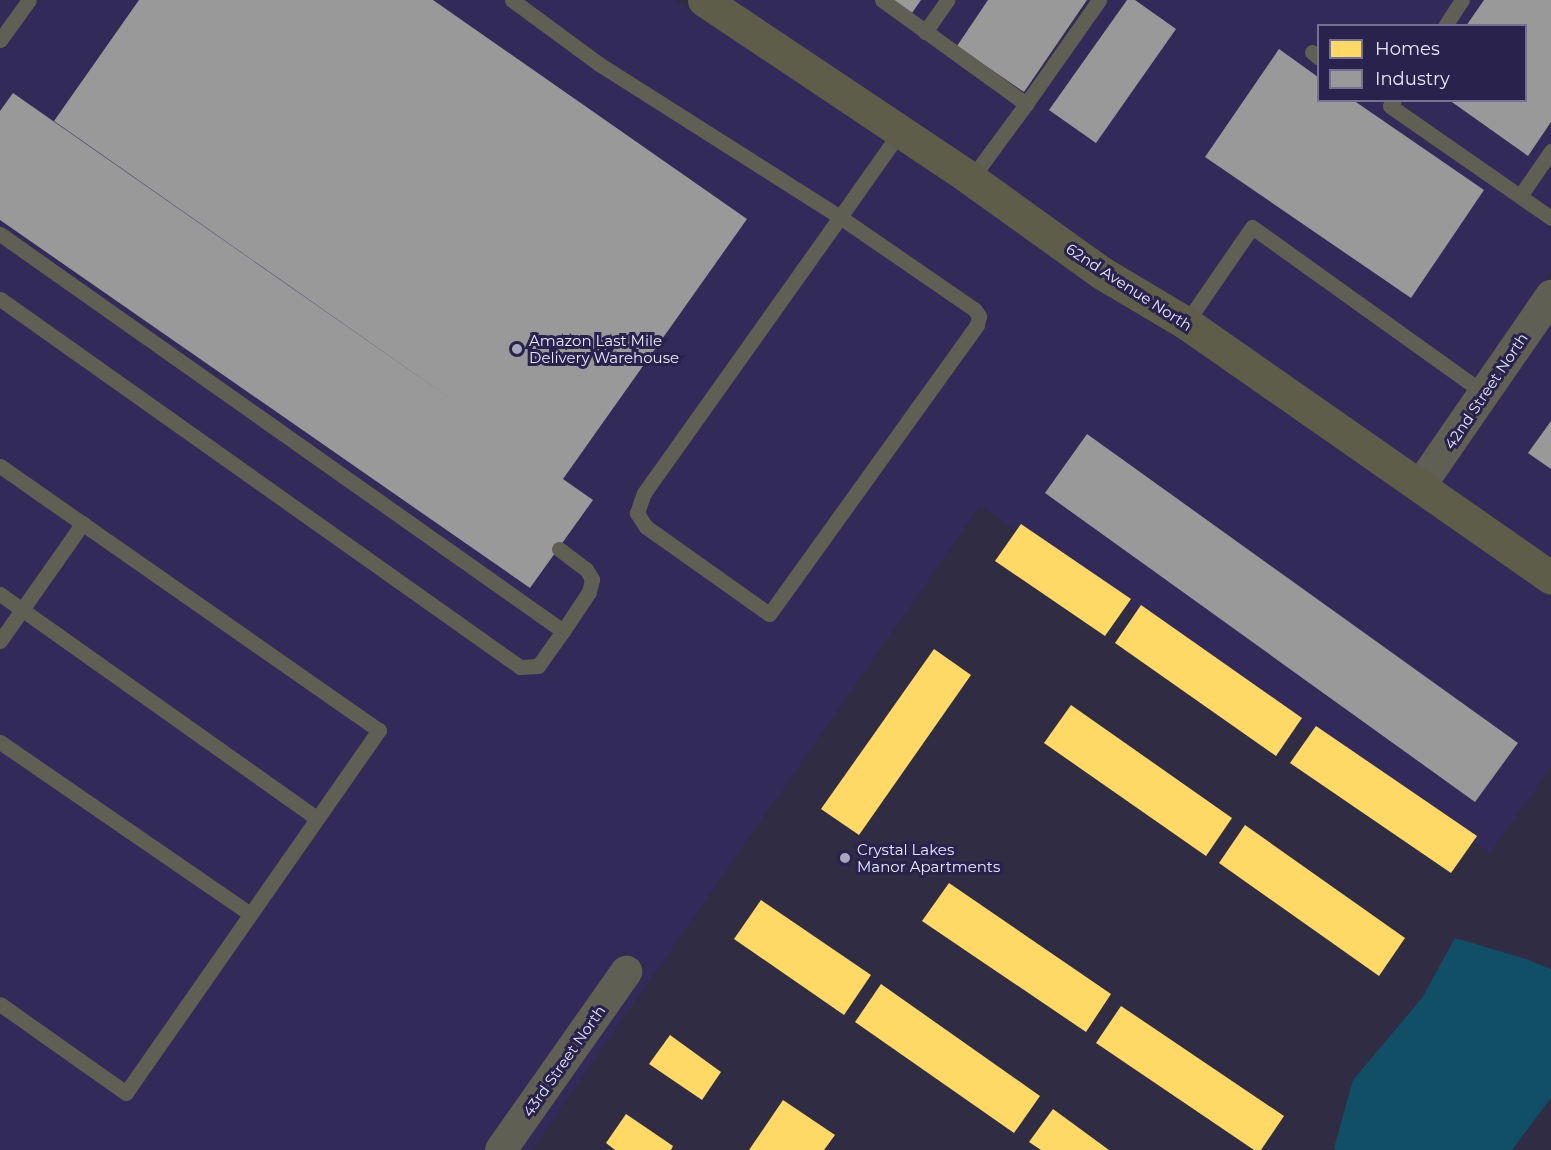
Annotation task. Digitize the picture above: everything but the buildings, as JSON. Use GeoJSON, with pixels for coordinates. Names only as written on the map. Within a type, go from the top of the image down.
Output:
{"type":"FeatureCollection","features":[{"type":"Feature","properties":{"kind":"street","name":"62nd Avenue North"},"geometry":{"type":"LineString","coordinates":[[704,0],[971,179],[1102,273],[1186,323],[1551,578]]}},
{"type":"Feature","properties":{"kind":"street","name":"42nd Street North"},"geometry":{"type":"LineString","coordinates":[[1420,486],[1551,296]]}},
{"type":"Feature","properties":{"kind":"street","name":"43rd Street North"},"geometry":{"type":"LineString","coordinates":[[501,1150],[626,972]]}},
{"type":"Feature","properties":{"kind":"lane"},"geometry":{"type":"LineString","coordinates":[[0,40],[28,0]]}},
{"type":"Feature","properties":{"kind":"lane"},"geometry":{"type":"LineString","coordinates":[[512,0],[599,64],[840,217],[974,309],[979,316],[977,325],[769,614],[645,527],[637,513],[644,493],[840,217],[900,132]]}},
{"type":"Feature","properties":{"kind":"lane"},"geometry":{"type":"LineString","coordinates":[[882,0],[1026,104]]}},
{"type":"Feature","properties":{"kind":"lane"},"geometry":{"type":"LineString","coordinates":[[925,32],[947,0]]}},
{"type":"Feature","properties":{"kind":"lane"},"geometry":{"type":"LineString","coordinates":[[971,179],[1099,0]]}},
{"type":"Feature","properties":{"kind":"lane"},"geometry":{"type":"LineString","coordinates":[[1445,24],[1462,0]]}},
{"type":"Feature","properties":{"kind":"lane"},"geometry":{"type":"LineString","coordinates":[[1389,102],[1551,218]]}},
{"type":"Feature","properties":{"kind":"lane"},"geometry":{"type":"LineString","coordinates":[[1520,196],[1551,151]]}},
{"type":"Feature","properties":{"kind":"lane"},"geometry":{"type":"LineString","coordinates":[[1186,323],[1252,227],[1484,393]]}},
{"type":"Feature","properties":{"kind":"lane"},"geometry":{"type":"LineString","coordinates":[[0,234],[563,631]]}},
{"type":"Feature","properties":{"kind":"lane"},"geometry":{"type":"LineString","coordinates":[[0,299],[520,667],[538,666],[589,592],[592,579],[586,569],[559,549]]}},
{"type":"Feature","properties":{"kind":"lane"},"geometry":{"type":"LineString","coordinates":[[0,466],[379,730],[126,1093],[0,1004]]}},
{"type":"Feature","properties":{"kind":"lane"},"geometry":{"type":"LineString","coordinates":[[0,641],[82,523]]}},
{"type":"Feature","properties":{"kind":"lane"},"geometry":{"type":"LineString","coordinates":[[0,594],[316,818]]}},
{"type":"Feature","properties":{"kind":"lane"},"geometry":{"type":"LineString","coordinates":[[0,742],[250,914]]}},
{"type":"Feature","properties":{"kind":"shaded area"},"geometry":{"type":"Polygon","coordinates":[[[0,0],[675,0],[1178,337],[1551,598],[1551,768],[1490,853],[980,506],[532,1150],[519,1150],[646,967],[624,951],[484,1150],[0,1150],[0,0]]]}},
{"type":"Feature","properties":{"kind":"shaded area"},"geometry":{"type":"Polygon","coordinates":[[[732,0],[1551,0],[1551,270],[1418,465],[1111,260],[732,0]]]}},
{"type":"Feature","properties":{"kind":"shaded area"},"geometry":{"type":"Polygon","coordinates":[[[1551,321],[1551,559],[1441,481],[1551,321]]]}},
{"type":"Feature","properties":{"kind":"water"},"geometry":{"type":"Polygon","coordinates":[[[1455,938],[1526,959],[1551,969],[1551,1098],[1512,1150],[1336,1150],[1334,1148],[1353,1080],[1422,998],[1455,938]]]}},
{"type":"Feature","properties":{"kind":"place","name":"Amazon Last Mile Delivery Warehouse"},"geometry":{"type":"Point","coordinates":[517,349]}},
{"type":"Feature","properties":{"kind":"place","name":"Crystal Lakes Manor Apartments"},"geometry":{"type":"Point","coordinates":[845,858]}}]}
